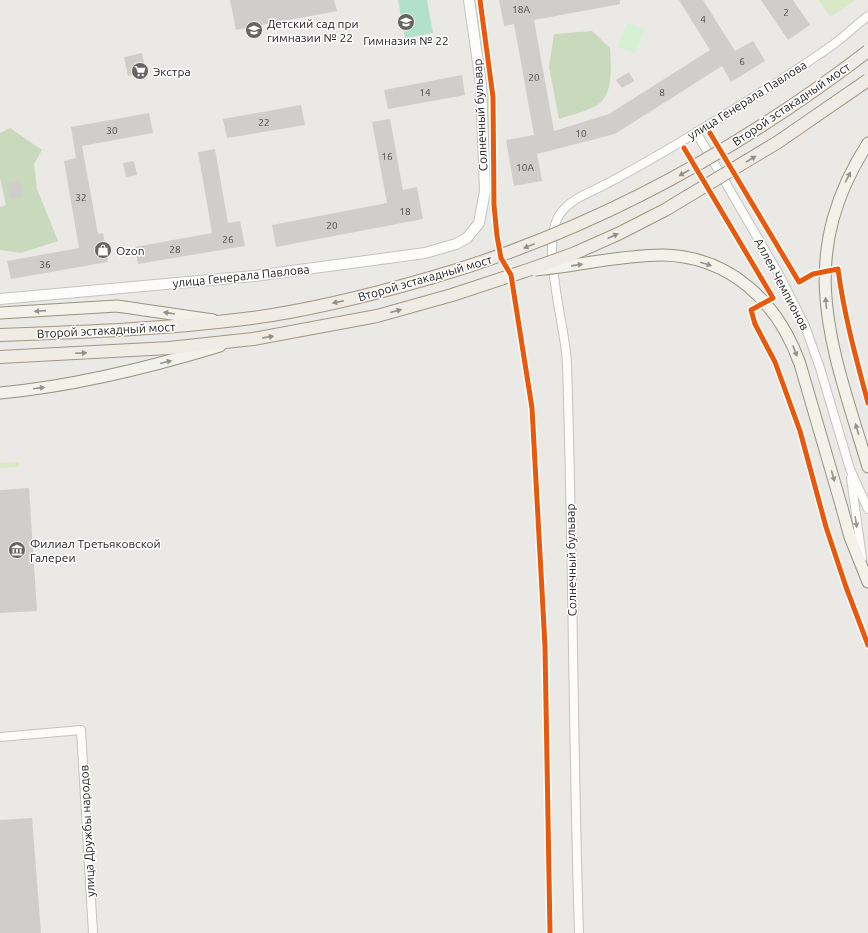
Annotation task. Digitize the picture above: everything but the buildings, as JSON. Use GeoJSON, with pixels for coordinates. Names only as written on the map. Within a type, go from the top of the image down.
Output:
{"type":"FeatureCollection","features":[{"type":"Feature","properties":{"kind":"main road","name":"Второй эстакадный мост"},"geometry":{"type":"LineString","coordinates":[[0,335],[165,327],[222,322],[280,314],[368,296],[506,255],[550,238],[624,204],[696,166],[761,127],[868,51]]}},
{"type":"Feature","properties":{"kind":"main road","name":"Второй эстакадный мост"},"geometry":{"type":"LineString","coordinates":[[0,357],[109,352],[230,342],[312,330],[377,316],[452,295],[573,254],[612,237],[665,210],[778,142],[868,80]]}},
{"type":"Feature","properties":{"kind":"main road"},"geometry":{"type":"LineString","coordinates":[[868,143],[845,182],[836,206],[827,249],[824,282],[827,314],[835,354],[868,467]]}},
{"type":"Feature","properties":{"kind":"main road"},"geometry":{"type":"LineString","coordinates":[[525,271],[648,256],[671,256],[690,259],[719,269],[752,290],[775,314],[792,341],[850,537],[864,571]]}},
{"type":"Feature","properties":{"kind":"main road"},"geometry":{"type":"LineString","coordinates":[[0,313],[117,306],[222,322]]}},
{"type":"Feature","properties":{"kind":"main road"},"geometry":{"type":"LineString","coordinates":[[0,393],[75,383],[171,361],[230,342]]}},
{"type":"Feature","properties":{"kind":"main road","name":"Аллея Чемпионов"},"geometry":{"type":"LineString","coordinates":[[864,571],[868,582]]}},
{"type":"Feature","properties":{"kind":"street","name":"Солнечный бульвар"},"geometry":{"type":"LineString","coordinates":[[469,0],[482,102],[485,192],[479,223],[476,229]]}},
{"type":"Feature","properties":{"kind":"street","name":"улица Генерала Павлова"},"geometry":{"type":"LineString","coordinates":[[578,198],[606,184],[696,132],[808,61],[868,16]]}},
{"type":"Feature","properties":{"kind":"street","name":"Аллея Чемпионов"},"geometry":{"type":"LineString","coordinates":[[696,132],[781,278],[805,326],[820,368],[850,469],[868,509]]}},
{"type":"Feature","properties":{"kind":"street","name":"Солнечный бульвар"},"geometry":{"type":"LineString","coordinates":[[578,198],[566,206],[558,216],[553,232],[552,248],[567,359],[574,779],[579,933]]}},
{"type":"Feature","properties":{"kind":"street","name":"улица Генерала Павлова"},"geometry":{"type":"LineString","coordinates":[[0,299],[254,276],[425,253],[456,244],[467,238],[476,229]]}},
{"type":"Feature","properties":{"kind":"street","name":"Аллея Чемпионов"},"geometry":{"type":"LineString","coordinates":[[850,469],[864,571]]}},
{"type":"Feature","properties":{"kind":"street","name":"улица Дружбы народов"},"geometry":{"type":"LineString","coordinates":[[0,737],[81,730],[93,933]]}},
{"type":"Feature","properties":{"kind":"green space"},"geometry":{"type":"Polygon","coordinates":[[[398,0],[427,0],[433,33],[405,38],[398,0]]]}},
{"type":"Feature","properties":{"kind":"green space"},"geometry":{"type":"Polygon","coordinates":[[[475,0],[478,0],[489,83],[492,188],[489,188],[487,94],[475,0]]]}},
{"type":"Feature","properties":{"kind":"green space"},"geometry":{"type":"Polygon","coordinates":[[[818,0],[853,0],[854,1],[830,17],[818,0]]]}},
{"type":"Feature","properties":{"kind":"green space"},"geometry":{"type":"Polygon","coordinates":[[[627,23],[645,30],[635,54],[618,47],[627,23]]]}},
{"type":"Feature","properties":{"kind":"green space"},"geometry":{"type":"Polygon","coordinates":[[[592,31],[610,48],[611,63],[609,87],[602,100],[597,105],[559,119],[549,67],[554,34],[592,31]]]}},
{"type":"Feature","properties":{"kind":"green space"},"geometry":{"type":"Polygon","coordinates":[[[10,128],[42,150],[34,164],[37,189],[58,241],[21,253],[0,250],[0,207],[6,205],[0,178],[0,133],[10,128]]]}},
{"type":"Feature","properties":{"kind":"green space"},"geometry":{"type":"Polygon","coordinates":[[[19,462],[19,467],[0,468],[0,463],[19,462]]]}},
{"type":"Feature","properties":{"kind":"cycle path"},"geometry":{"type":"LineString","coordinates":[[480,0],[493,97],[494,205],[497,236],[501,258],[511,275],[532,408],[545,646],[550,933]]}},
{"type":"Feature","properties":{"kind":"cycle path"},"geometry":{"type":"LineString","coordinates":[[710,133],[799,282],[813,274],[838,269],[847,320],[868,403]]}},
{"type":"Feature","properties":{"kind":"cycle path"},"geometry":{"type":"LineString","coordinates":[[684,148],[773,298],[751,310],[755,324],[775,362],[800,431],[826,527],[846,587],[868,645]]}},
{"type":"Feature","properties":{"kind":"place","name":"Гимназия № 22"},"geometry":{"type":"Point","coordinates":[406,22]}},
{"type":"Feature","properties":{"kind":"place","name":"Детский сад при гимназии № 22"},"geometry":{"type":"Point","coordinates":[254,30]}},
{"type":"Feature","properties":{"kind":"place","name":"Экстра"},"geometry":{"type":"Point","coordinates":[140,71]}},
{"type":"Feature","properties":{"kind":"place","name":"Ozon"},"geometry":{"type":"Point","coordinates":[103,250]}},
{"type":"Feature","properties":{"kind":"place","name":"Филиал Третьяковской Галереи"},"geometry":{"type":"Point","coordinates":[17,550]}}]}
